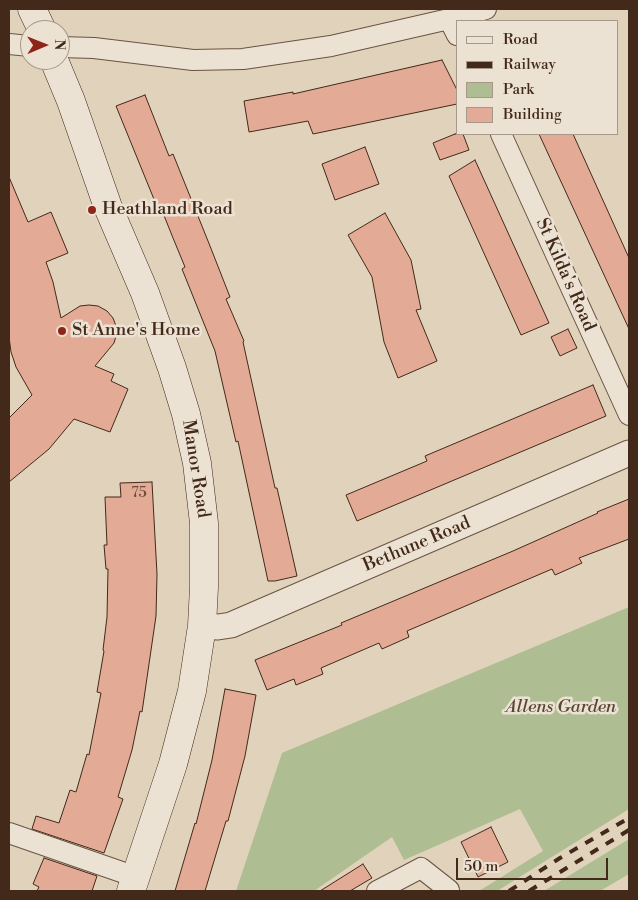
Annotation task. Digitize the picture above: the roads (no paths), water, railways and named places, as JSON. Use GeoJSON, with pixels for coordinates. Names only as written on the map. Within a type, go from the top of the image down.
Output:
{"type":"FeatureCollection","features":[{"type":"Feature","properties":{"kind":"main road","name":"Manor Road"},"geometry":{"type":"LineString","coordinates":[[58,70],[108,207],[145,292],[172,368],[186,414],[197,463],[204,523],[202,626],[192,691],[173,764],[134,884]]}},
{"type":"Feature","properties":{"kind":"street"},"geometry":{"type":"LineString","coordinates":[[70,47],[94,48],[193,60],[243,59],[331,46],[453,20],[486,9]]}},
{"type":"Feature","properties":{"kind":"street","name":"St Kilda's Road"},"geometry":{"type":"LineString","coordinates":[[502,135],[629,416]]}},
{"type":"Feature","properties":{"kind":"street","name":"Bethune Road"},"geometry":{"type":"LineString","coordinates":[[202,626],[218,627],[231,625],[629,453]]}},
{"type":"Feature","properties":{"kind":"street"},"geometry":{"type":"LineString","coordinates":[[9,833],[134,884]]}},
{"type":"Feature","properties":{"kind":"street"},"geometry":{"type":"LineString","coordinates":[[377,891],[421,868],[448,890]]}},
{"type":"Feature","properties":{"kind":"railway"},"geometry":{"type":"LineString","coordinates":[[509,891],[560,858],[629,818]]}},
{"type":"Feature","properties":{"kind":"railway"},"geometry":{"type":"LineString","coordinates":[[529,891],[629,830]]}},
{"type":"Feature","properties":{"kind":"place","name":"Heathland Road"},"geometry":{"type":"Point","coordinates":[92,210]}},
{"type":"Feature","properties":{"kind":"place","name":"St Anne's Home"},"geometry":{"type":"Point","coordinates":[62,331]}},
{"type":"Feature","properties":{"kind":"park label","name":"Allens Garden"},"geometry":{"type":"Point","coordinates":[561,708]}}]}
